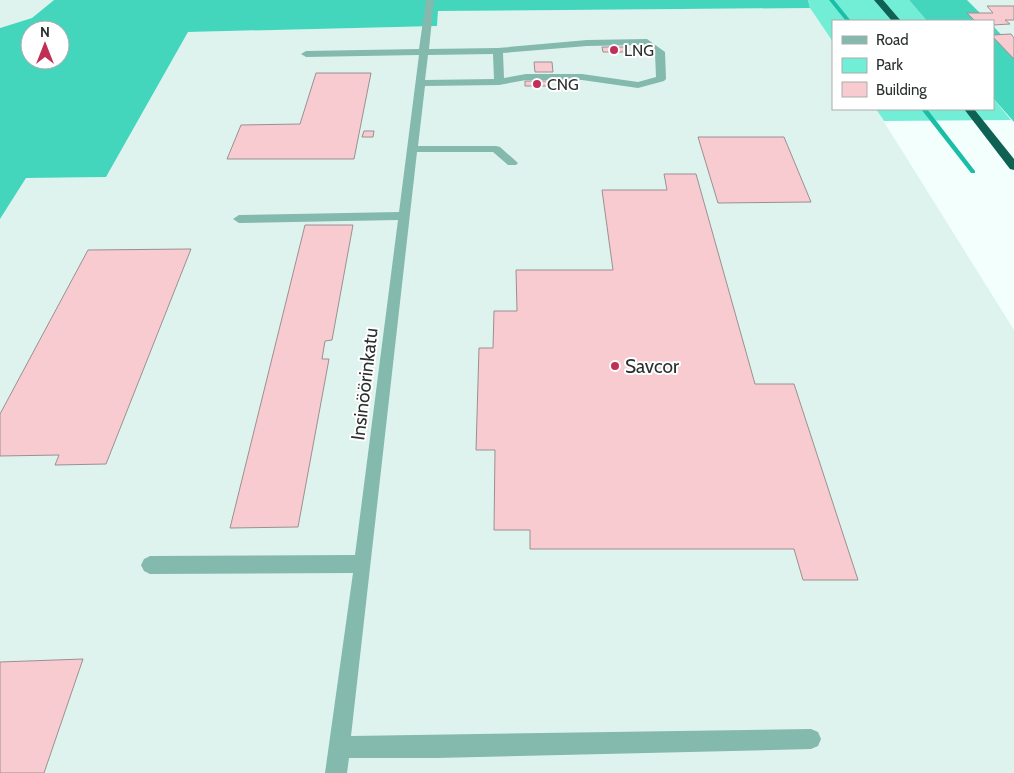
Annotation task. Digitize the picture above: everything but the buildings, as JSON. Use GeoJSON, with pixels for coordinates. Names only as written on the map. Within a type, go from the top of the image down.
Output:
{"type":"FeatureCollection","features":[{"type":"Feature","properties":{"kind":"highway"},"geometry":{"type":"LineString","coordinates":[[878,0],[896,20]]}},
{"type":"Feature","properties":{"kind":"highway"},"geometry":{"type":"LineString","coordinates":[[970,110],[1014,166]]}},
{"type":"Feature","properties":{"kind":"street","name":"Insinöörinkatu"},"geometry":{"type":"LineString","coordinates":[[336,773],[363,564],[430,0]]}},
{"type":"Feature","properties":{"kind":"street"},"geometry":{"type":"LineString","coordinates":[[306,54],[498,51],[587,43],[647,42],[660,52],[661,80],[638,84],[582,77],[526,77],[499,82],[419,84]]}},
{"type":"Feature","properties":{"kind":"street"},"geometry":{"type":"LineString","coordinates":[[498,51],[499,82]]}},
{"type":"Feature","properties":{"kind":"street"},"geometry":{"type":"LineString","coordinates":[[411,149],[496,149],[512,163]]}},
{"type":"Feature","properties":{"kind":"street"},"geometry":{"type":"LineString","coordinates":[[239,219],[404,216]]}},
{"type":"Feature","properties":{"kind":"street"},"geometry":{"type":"LineString","coordinates":[[150,565],[363,564]]}},
{"type":"Feature","properties":{"kind":"street"},"geometry":{"type":"LineString","coordinates":[[340,747],[436,747],[811,739]]}},
{"type":"Feature","properties":{"kind":"shaded area"},"geometry":{"type":"Polygon","coordinates":[[[0,0],[54,0],[32,18],[20,20],[20,22],[0,28],[0,0]]]}},
{"type":"Feature","properties":{"kind":"shaded area"},"geometry":{"type":"Polygon","coordinates":[[[967,0],[1014,0],[1014,48],[994,27],[994,20],[987,20],[967,0]]]}},
{"type":"Feature","properties":{"kind":"shaded area"},"geometry":{"type":"Polygon","coordinates":[[[810,8],[832,41],[832,110],[877,110],[1014,330],[1014,773],[0,773],[0,219],[26,178],[106,177],[188,32],[437,26],[438,11],[810,8]]]}},
{"type":"Feature","properties":{"kind":"green space"},"geometry":{"type":"Polygon","coordinates":[[[54,0],[808,0],[810,8],[438,11],[437,26],[188,32],[106,177],[26,178],[0,219],[0,28],[20,22],[20,70],[70,70],[70,20],[26,20],[32,18],[54,0]]]}},
{"type":"Feature","properties":{"kind":"green space"},"geometry":{"type":"Polygon","coordinates":[[[808,0],[909,0],[926,20],[832,20],[832,41],[810,8],[808,0]]]}},
{"type":"Feature","properties":{"kind":"green space"},"geometry":{"type":"Polygon","coordinates":[[[909,0],[967,0],[987,20],[926,20],[909,0]]]}},
{"type":"Feature","properties":{"kind":"green space"},"geometry":{"type":"Polygon","coordinates":[[[994,27],[1014,48],[1014,122],[994,99],[994,27]]]}},
{"type":"Feature","properties":{"kind":"green space"},"geometry":{"type":"Polygon","coordinates":[[[994,99],[1011,120],[884,121],[877,110],[994,110],[994,99]]]}},
{"type":"Feature","properties":{"kind":"waterway"},"geometry":{"type":"LineString","coordinates":[[831,0],[848,20]]}},
{"type":"Feature","properties":{"kind":"waterway"},"geometry":{"type":"LineString","coordinates":[[925,110],[973,172]]}},
{"type":"Feature","properties":{"kind":"place","name":"LNG"},"geometry":{"type":"Point","coordinates":[614,50]}},
{"type":"Feature","properties":{"kind":"place","name":"CNG"},"geometry":{"type":"Point","coordinates":[537,84]}},
{"type":"Feature","properties":{"kind":"place","name":"Savcor"},"geometry":{"type":"Point","coordinates":[615,366]}}]}
